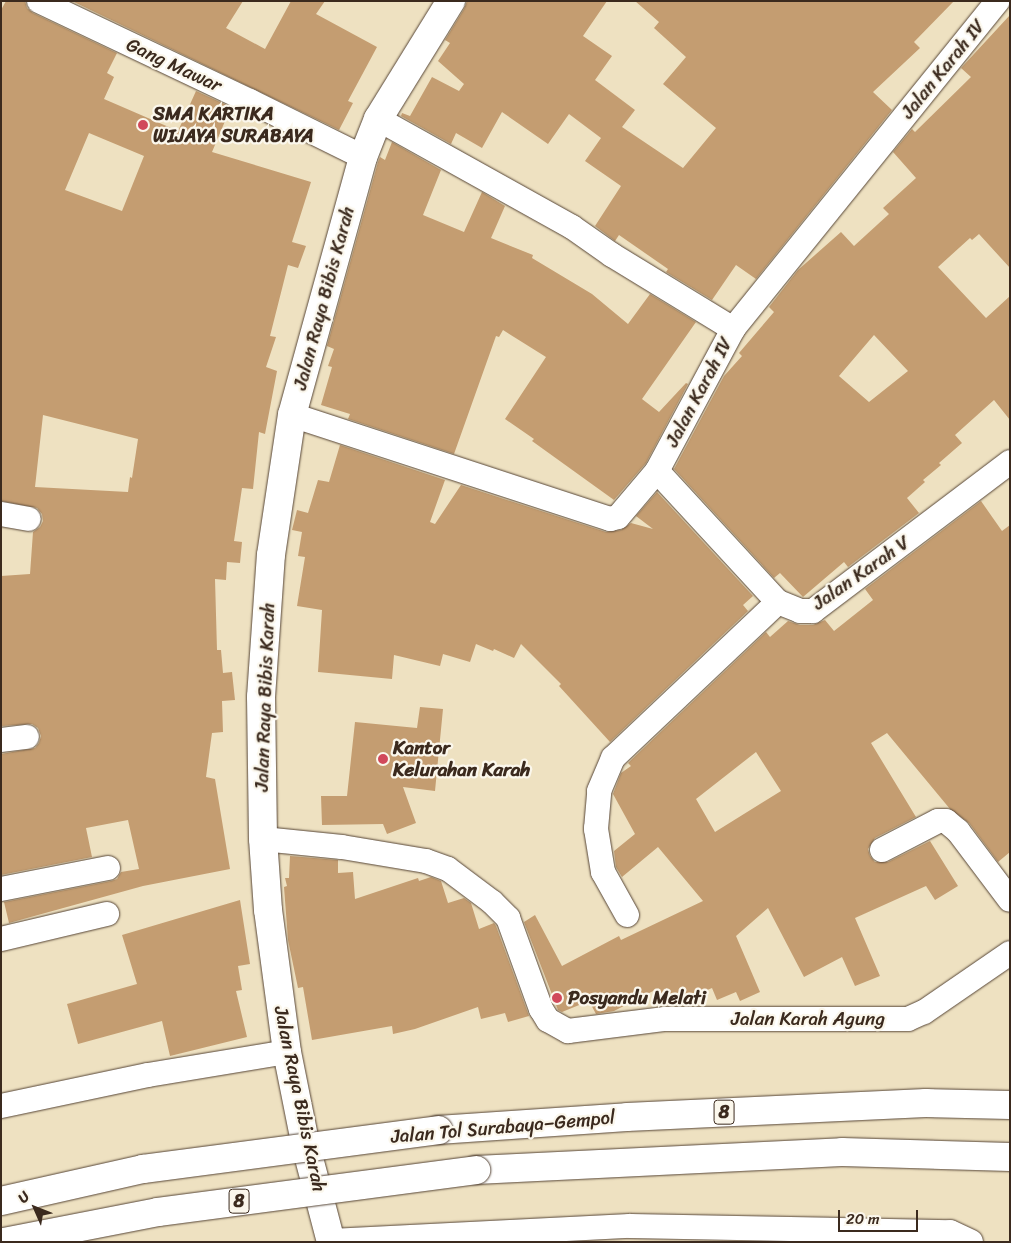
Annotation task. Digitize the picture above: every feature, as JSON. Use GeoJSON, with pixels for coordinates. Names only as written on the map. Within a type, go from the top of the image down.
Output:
{"type":"FeatureCollection","features":[{"type":"Feature","properties":{"kind":"main road","name":"Jalan Raya Bibis Karah"},"geometry":{"type":"LineString","coordinates":[[331,1241],[306,1147],[287,1052],[272,945],[262,838],[261,697],[271,555],[292,415],[363,157],[378,119],[451,1]]}},
{"type":"Feature","properties":{"kind":"main road","name":"Jalan Tol Surabaya–Gempol"},"geometry":{"type":"LineString","coordinates":[[1,1201],[143,1169],[438,1130],[628,1117],[916,1103],[1010,1105]]}},
{"type":"Feature","properties":{"kind":"main road","name":"8"},"geometry":{"type":"LineString","coordinates":[[4,1242],[158,1212],[476,1170],[842,1152],[1010,1157]]}},
{"type":"Feature","properties":{"kind":"street","name":"Gang Mawar"},"geometry":{"type":"LineString","coordinates":[[39,1],[363,157]]}},
{"type":"Feature","properties":{"kind":"street","name":"Jalan Karah IV"},"geometry":{"type":"LineString","coordinates":[[292,415],[610,519],[618,517],[657,471],[733,329],[998,1]]}},
{"type":"Feature","properties":{"kind":"street"},"geometry":{"type":"LineString","coordinates":[[378,119],[572,227],[612,256],[733,329]]}},
{"type":"Feature","properties":{"kind":"street","name":"Jalan Karah V"},"geometry":{"type":"LineString","coordinates":[[657,471],[778,602],[800,611],[813,611],[1010,462]]}},
{"type":"Feature","properties":{"kind":"street"},"geometry":{"type":"LineString","coordinates":[[1,514],[29,519]]}},
{"type":"Feature","properties":{"kind":"street"},"geometry":{"type":"LineString","coordinates":[[627,915],[603,872],[596,829],[599,791],[613,758],[778,602]]}},
{"type":"Feature","properties":{"kind":"street"},"geometry":{"type":"LineString","coordinates":[[1,740],[27,737]]}},
{"type":"Feature","properties":{"kind":"street"},"geometry":{"type":"LineString","coordinates":[[882,850],[938,821],[946,821],[958,831],[1010,900]]}},
{"type":"Feature","properties":{"kind":"street","name":"Jalan Karah Agung"},"geometry":{"type":"LineString","coordinates":[[262,838],[342,846],[426,861],[448,869],[492,902],[508,918],[538,1002],[548,1020],[568,1031],[665,1019],[908,1019],[924,1012],[1010,953]]}},
{"type":"Feature","properties":{"kind":"street"},"geometry":{"type":"LineString","coordinates":[[1,889],[108,868]]}},
{"type":"Feature","properties":{"kind":"street"},"geometry":{"type":"LineString","coordinates":[[1,940],[107,914]]}},
{"type":"Feature","properties":{"kind":"street"},"geometry":{"type":"LineString","coordinates":[[1,1106],[148,1075],[287,1052]]}},
{"type":"Feature","properties":{"kind":"street"},"geometry":{"type":"LineString","coordinates":[[331,1241],[634,1234],[950,1232],[971,1242]]}},
{"type":"Feature","properties":{"kind":"building"},"geometry":{"type":"Polygon","coordinates":[[[6,1],[25,1],[27,8],[33,13],[117,53],[107,73],[114,77],[104,99],[178,131],[196,91],[231,107],[212,152],[311,182],[292,242],[306,246],[298,268],[288,265],[270,336],[276,337],[266,367],[277,371],[265,434],[259,432],[253,489],[242,488],[234,541],[242,542],[240,563],[227,562],[226,580],[215,579],[217,650],[221,650],[223,673],[232,672],[235,700],[222,701],[223,732],[212,733],[206,777],[215,779],[230,869],[143,886],[9,923],[4,902],[111,881],[117,879],[121,872],[139,869],[128,820],[86,828],[92,857],[1,875],[1,754],[35,748],[41,736],[38,728],[32,724],[1,726],[1,576],[30,574],[33,532],[40,527],[43,521],[42,514],[37,508],[1,501],[1,10],[6,1]],[[89,133],[65,190],[122,211],[144,156],[89,133]],[[43,415],[35,487],[128,492],[138,439],[43,415]]]}},
{"type":"Feature","properties":{"kind":"building"},"geometry":{"type":"Polygon","coordinates":[[[72,1],[243,1],[226,28],[265,49],[291,1],[325,1],[316,14],[377,47],[348,101],[353,103],[339,130],[72,1]]]}},
{"type":"Feature","properties":{"kind":"building"},"geometry":{"type":"Polygon","coordinates":[[[467,1],[607,1],[583,36],[612,56],[595,80],[635,110],[622,127],[683,168],[716,128],[663,84],[686,57],[654,28],[659,22],[635,1],[954,1],[914,42],[920,48],[873,92],[892,110],[756,279],[736,265],[712,300],[666,272],[668,269],[619,235],[615,241],[595,226],[621,186],[585,161],[601,138],[569,114],[548,144],[502,112],[482,148],[456,133],[451,144],[401,116],[402,113],[410,116],[432,77],[459,91],[464,84],[438,61],[450,43],[445,40],[467,1]]]}},
{"type":"Feature","properties":{"kind":"building"},"geometry":{"type":"Polygon","coordinates":[[[1010,15],[1010,268],[979,234],[972,240],[970,238],[938,267],[986,318],[1010,296],[1010,420],[994,400],[955,435],[962,443],[939,463],[941,465],[923,480],[925,482],[907,498],[919,513],[848,567],[844,562],[803,597],[780,573],[774,578],[674,469],[724,376],[742,356],[739,353],[774,312],[769,307],[798,270],[841,232],[854,246],[889,214],[883,208],[916,178],[893,152],[912,129],[915,132],[971,77],[961,68],[1010,15]],[[874,335],[839,376],[869,402],[908,371],[874,335]]]}},
{"type":"Feature","properties":{"kind":"building"},"geometry":{"type":"Polygon","coordinates":[[[392,142],[441,170],[423,215],[464,232],[482,192],[505,206],[491,238],[533,255],[532,258],[592,294],[628,324],[650,294],[696,322],[642,399],[659,412],[686,383],[688,384],[646,463],[614,500],[532,441],[534,439],[505,419],[546,357],[503,330],[499,337],[496,336],[454,454],[348,419],[350,414],[321,405],[332,367],[328,366],[334,349],[327,346],[378,162],[380,157],[385,160],[392,142]]]}},
{"type":"Feature","properties":{"kind":"building"},"geometry":{"type":"Polygon","coordinates":[[[340,445],[445,480],[430,522],[435,524],[461,485],[606,532],[621,530],[631,523],[653,529],[636,516],[657,492],[753,596],[743,605],[748,611],[610,742],[559,686],[561,684],[521,644],[514,658],[494,649],[493,651],[476,644],[470,662],[443,654],[440,666],[394,655],[392,679],[318,672],[322,610],[297,606],[305,557],[298,556],[302,532],[292,530],[297,510],[308,513],[318,480],[329,482],[340,445]]]}},
{"type":"Feature","properties":{"kind":"building"},"geometry":{"type":"Polygon","coordinates":[[[981,501],[1002,531],[1010,525],[1010,852],[998,862],[969,823],[950,809],[887,733],[871,743],[916,817],[875,838],[868,849],[870,856],[875,862],[888,862],[930,841],[958,886],[935,900],[926,886],[855,918],[880,976],[855,986],[842,957],[804,977],[768,908],[736,936],[760,992],[740,1001],[736,992],[717,1000],[712,988],[672,1005],[664,1005],[657,989],[614,1011],[596,1014],[589,1001],[562,1012],[558,1010],[524,922],[535,915],[562,966],[619,936],[621,940],[703,901],[658,847],[622,877],[616,867],[614,851],[635,834],[613,794],[621,773],[631,766],[628,763],[766,632],[770,637],[788,621],[800,625],[813,625],[825,620],[834,631],[873,600],[865,589],[981,501]],[[756,752],[696,799],[715,832],[781,791],[756,752]]]}},
{"type":"Feature","properties":{"kind":"building"},"geometry":{"type":"Polygon","coordinates":[[[420,707],[443,709],[435,791],[403,787],[416,823],[387,834],[383,824],[322,825],[321,796],[347,796],[355,722],[417,728],[420,707]]]}},
{"type":"Feature","properties":{"kind":"building"},"geometry":{"type":"Polygon","coordinates":[[[290,856],[338,860],[338,873],[353,872],[355,899],[418,878],[419,881],[431,877],[441,881],[448,903],[464,898],[471,903],[479,929],[494,923],[496,926],[529,1016],[508,1022],[505,1013],[481,1019],[478,1007],[415,1029],[393,1034],[392,1026],[312,1040],[303,987],[298,988],[288,940],[284,887],[287,886],[285,878],[289,878],[290,856]]]}},
{"type":"Feature","properties":{"kind":"building"},"geometry":{"type":"Polygon","coordinates":[[[240,900],[250,964],[238,966],[242,990],[236,991],[247,1037],[170,1056],[162,1021],[78,1044],[67,1004],[137,984],[122,935],[240,900]]]}},
{"type":"Feature","properties":{"kind":"place","name":"SMA KARTIKA WIJAYA SURABAYA"},"geometry":{"type":"Point","coordinates":[143,125]}},
{"type":"Feature","properties":{"kind":"place","name":"Kantor Kelurahan Karah"},"geometry":{"type":"Point","coordinates":[383,759]}},
{"type":"Feature","properties":{"kind":"place","name":"Posyandu Melati"},"geometry":{"type":"Point","coordinates":[557,998]}}]}
